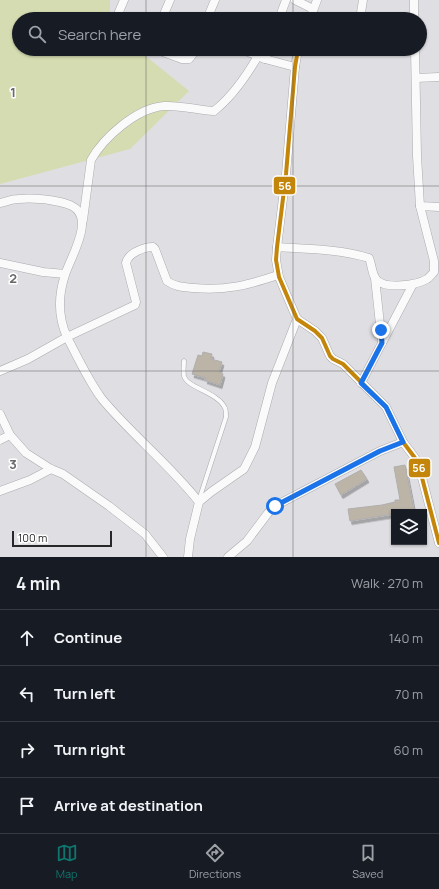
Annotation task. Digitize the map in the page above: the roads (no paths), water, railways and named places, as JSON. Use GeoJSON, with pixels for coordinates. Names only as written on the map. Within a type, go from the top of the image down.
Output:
{"type":"FeatureCollection","features":[{"type":"Feature","properties":{"kind":"street"},"geometry":{"type":"LineString","coordinates":[[119,12],[124,0]]}},
{"type":"Feature","properties":{"kind":"street"},"geometry":{"type":"LineString","coordinates":[[165,12],[170,0]]}},
{"type":"Feature","properties":{"kind":"street"},"geometry":{"type":"LineString","coordinates":[[210,12],[215,0]]}},
{"type":"Feature","properties":{"kind":"street"},"geometry":{"type":"LineString","coordinates":[[282,12],[286,0]]}},
{"type":"Feature","properties":{"kind":"street"},"geometry":{"type":"LineString","coordinates":[[295,0],[313,9]]}},
{"type":"Feature","properties":{"kind":"street"},"geometry":{"type":"LineString","coordinates":[[312,12],[317,0]]}},
{"type":"Feature","properties":{"kind":"street"},"geometry":{"type":"LineString","coordinates":[[361,12],[363,0]]}},
{"type":"Feature","properties":{"kind":"street"},"geometry":{"type":"LineString","coordinates":[[414,0],[414,12]]}},
{"type":"Feature","properties":{"kind":"street"},"geometry":{"type":"LineString","coordinates":[[174,56],[182,59],[189,59],[191,56]]}},
{"type":"Feature","properties":{"kind":"street"},"geometry":{"type":"LineString","coordinates":[[297,56],[288,158],[276,247],[278,274],[283,289],[297,319],[315,331],[322,338],[330,356],[343,364],[386,407],[403,442],[415,458],[420,470],[439,543]]}},
{"type":"Feature","properties":{"kind":"street"},"geometry":{"type":"LineString","coordinates":[[375,278],[384,284],[412,284],[427,279],[434,272],[434,260],[420,206],[417,156],[415,56]]}},
{"type":"Feature","properties":{"kind":"street"},"geometry":{"type":"LineString","coordinates":[[199,502],[183,482],[160,460],[101,397],[62,326],[60,314],[61,294],[65,274],[77,248],[91,160],[95,152],[104,141],[133,118],[163,106],[187,107],[214,111],[232,93],[251,67],[261,57],[295,66]]}},
{"type":"Feature","properties":{"kind":"street"},"geometry":{"type":"LineString","coordinates":[[416,78],[439,77]]}},
{"type":"Feature","properties":{"kind":"street"},"geometry":{"type":"LineString","coordinates":[[0,203],[17,199],[52,200],[73,206],[80,213],[82,222]]}},
{"type":"Feature","properties":{"kind":"street"},"geometry":{"type":"LineString","coordinates":[[420,206],[439,207]]}},
{"type":"Feature","properties":{"kind":"street"},"geometry":{"type":"LineString","coordinates":[[0,371],[28,359],[67,337],[135,305],[136,302],[126,262],[130,255],[149,247],[152,247],[155,250],[167,281],[178,286],[220,289],[249,285],[278,274]]}},
{"type":"Feature","properties":{"kind":"street"},"geometry":{"type":"LineString","coordinates":[[276,247],[346,252],[369,258],[372,263],[375,278],[382,343]]}},
{"type":"Feature","properties":{"kind":"street"},"geometry":{"type":"LineString","coordinates":[[0,263],[43,272],[65,274]]}},
{"type":"Feature","properties":{"kind":"street"},"geometry":{"type":"LineString","coordinates":[[361,383],[412,284]]}},
{"type":"Feature","properties":{"kind":"street"},"geometry":{"type":"LineString","coordinates":[[188,557],[190,539],[199,502],[244,469],[255,447],[272,384],[297,319]]}},
{"type":"Feature","properties":{"kind":"street"},"geometry":{"type":"LineString","coordinates":[[0,414],[10,435],[26,453],[51,469],[76,482],[121,515],[145,534],[164,557]]}},
{"type":"Feature","properties":{"kind":"street"},"geometry":{"type":"LineString","coordinates":[[0,440],[10,435]]}},
{"type":"Feature","properties":{"kind":"street"},"geometry":{"type":"LineString","coordinates":[[228,557],[247,541],[275,506],[380,451],[403,442]]}},
{"type":"Feature","properties":{"kind":"street"},"geometry":{"type":"LineString","coordinates":[[0,492],[30,480],[51,469]]}},
{"type":"Feature","properties":{"kind":"lane"},"geometry":{"type":"LineString","coordinates":[[184,360],[184,377],[188,383],[208,392],[220,400],[225,408],[226,417],[199,502]]}}]}
